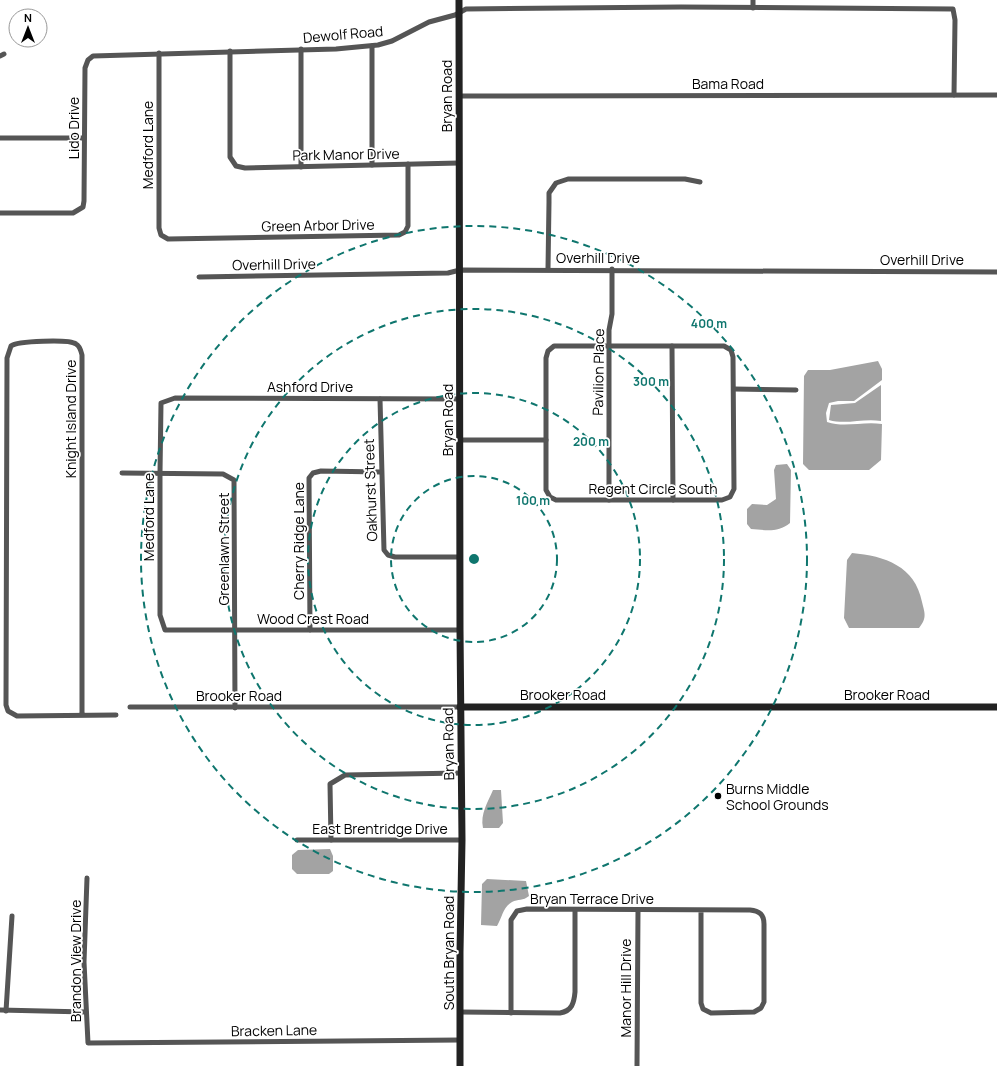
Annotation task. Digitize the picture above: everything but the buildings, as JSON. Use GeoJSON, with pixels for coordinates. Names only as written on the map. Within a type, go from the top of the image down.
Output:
{"type":"FeatureCollection","features":[{"type":"Feature","properties":{"kind":"street","name":"Bryan Road"},"geometry":{"type":"LineString","coordinates":[[459,0],[460,707],[462,840]]}},
{"type":"Feature","properties":{"kind":"street"},"geometry":{"type":"LineString","coordinates":[[681,0],[681,7]]}},
{"type":"Feature","properties":{"kind":"street"},"geometry":{"type":"LineString","coordinates":[[753,0],[753,8]]}},
{"type":"Feature","properties":{"kind":"street","name":"Dewolf Road"},"geometry":{"type":"LineString","coordinates":[[99,55],[230,52],[372,46],[388,43],[429,22],[459,13],[466,9],[681,7],[953,10],[955,20],[954,95]]}},
{"type":"Feature","properties":{"kind":"street"},"geometry":{"type":"LineString","coordinates":[[372,46],[372,165]]}},
{"type":"Feature","properties":{"kind":"street"},"geometry":{"type":"LineString","coordinates":[[301,49],[301,167]]}},
{"type":"Feature","properties":{"kind":"street","name":"Park Manor Drive"},"geometry":{"type":"LineString","coordinates":[[230,52],[230,157],[234,165],[242,168],[459,163]]}},
{"type":"Feature","properties":{"kind":"street","name":"Medford Lane"},"geometry":{"type":"LineString","coordinates":[[159,53],[159,228],[163,236]]}},
{"type":"Feature","properties":{"kind":"street","name":"Lido Drive"},"geometry":{"type":"LineString","coordinates":[[0,213],[73,213],[82,209],[84,201],[85,65],[91,57],[99,55]]}},
{"type":"Feature","properties":{"kind":"street","name":"Bama Road"},"geometry":{"type":"LineString","coordinates":[[459,96],[997,95]]}},
{"type":"Feature","properties":{"kind":"street"},"geometry":{"type":"LineString","coordinates":[[0,138],[84,138]]}},
{"type":"Feature","properties":{"kind":"street","name":"Green Arbor Drive"},"geometry":{"type":"LineString","coordinates":[[163,236],[173,240],[399,235],[404,232],[408,226],[408,164]]}},
{"type":"Feature","properties":{"kind":"street"},"geometry":{"type":"LineString","coordinates":[[548,269],[549,202],[550,193],[556,183],[568,180],[685,180],[700,182]]}},
{"type":"Feature","properties":{"kind":"street","name":"Overhill Drive"},"geometry":{"type":"LineString","coordinates":[[199,277],[440,273],[460,270],[548,269],[997,272]]}},
{"type":"Feature","properties":{"kind":"street","name":"Pavilion Place"},"geometry":{"type":"LineString","coordinates":[[609,500],[609,330],[612,314],[612,269]]}},
{"type":"Feature","properties":{"kind":"street","name":"Knight Island Drive"},"geometry":{"type":"LineString","coordinates":[[82,715],[82,355],[79,347],[71,342],[14,343],[8,350],[7,358],[2,697],[8,711],[17,716],[116,715]]}},
{"type":"Feature","properties":{"kind":"street"},"geometry":{"type":"LineString","coordinates":[[460,440],[546,440],[546,358],[548,351],[554,346],[724,346],[728,348],[733,357],[734,389],[796,390]]}},
{"type":"Feature","properties":{"kind":"street"},"geometry":{"type":"LineString","coordinates":[[672,346],[673,500]]}},
{"type":"Feature","properties":{"kind":"street","name":"Regent Circle South"},"geometry":{"type":"LineString","coordinates":[[546,440],[546,490],[550,497],[556,500],[722,500],[730,497],[732,493],[734,389]]}},
{"type":"Feature","properties":{"kind":"street","name":"Ashford Drive"},"geometry":{"type":"LineString","coordinates":[[162,403],[175,398],[459,399]]}},
{"type":"Feature","properties":{"kind":"street","name":"Oakhurst Street"},"geometry":{"type":"LineString","coordinates":[[380,399],[383,546],[386,553],[395,557],[460,557]]}},
{"type":"Feature","properties":{"kind":"street","name":"Medford Lane"},"geometry":{"type":"LineString","coordinates":[[162,403],[160,473],[160,615],[165,630]]}},
{"type":"Feature","properties":{"kind":"street","name":"Cherry Ridge Lane"},"geometry":{"type":"LineString","coordinates":[[310,630],[309,478],[313,473],[321,471],[381,472]]}},
{"type":"Feature","properties":{"kind":"street","name":"Greenlawn Street"},"geometry":{"type":"LineString","coordinates":[[122,473],[223,474],[234,480],[235,708]]}},
{"type":"Feature","properties":{"kind":"street","name":"Wood Crest Road"},"geometry":{"type":"LineString","coordinates":[[165,630],[460,630]]}},
{"type":"Feature","properties":{"kind":"street","name":"Brooker Road"},"geometry":{"type":"LineString","coordinates":[[130,707],[997,707]]}},
{"type":"Feature","properties":{"kind":"street"},"geometry":{"type":"LineString","coordinates":[[331,840],[330,784],[344,775],[461,773]]}},
{"type":"Feature","properties":{"kind":"street","name":"East Brentridge Drive"},"geometry":{"type":"LineString","coordinates":[[297,840],[462,840]]}},
{"type":"Feature","properties":{"kind":"street","name":"South Bryan Road"},"geometry":{"type":"LineString","coordinates":[[460,1066],[462,840]]}},
{"type":"Feature","properties":{"kind":"street","name":"Brandon View Drive"},"geometry":{"type":"LineString","coordinates":[[87,878],[84,954],[88,1043]]}},
{"type":"Feature","properties":{"kind":"street","name":"Bryan Terrace Drive"},"geometry":{"type":"LineString","coordinates":[[511,1013],[512,916],[520,910],[701,910],[754,910],[763,916],[764,924],[764,1002],[761,1008],[754,1012],[711,1013],[703,1009],[701,1003],[701,910]]}},
{"type":"Feature","properties":{"kind":"street"},"geometry":{"type":"LineString","coordinates":[[460,1012],[563,1013],[572,1005],[575,992],[575,910]]}},
{"type":"Feature","properties":{"kind":"street","name":"Manor Hill Drive"},"geometry":{"type":"LineString","coordinates":[[636,1066],[638,910]]}},
{"type":"Feature","properties":{"kind":"street"},"geometry":{"type":"LineString","coordinates":[[6,1011],[12,916]]}},
{"type":"Feature","properties":{"kind":"street"},"geometry":{"type":"LineString","coordinates":[[0,1010],[86,1012]]}},
{"type":"Feature","properties":{"kind":"street","name":"Bracken Lane"},"geometry":{"type":"LineString","coordinates":[[88,1043],[460,1040]]}},
{"type":"Feature","properties":{"kind":"shaded area"},"geometry":{"type":"Polygon","coordinates":[[[878,361],[882,369],[882,380],[854,401],[838,401],[829,403],[826,413],[827,422],[834,424],[882,424],[881,460],[869,470],[809,470],[803,464],[804,376],[808,370],[830,370],[878,361]]]}},
{"type":"Feature","properties":{"kind":"shaded area"},"geometry":{"type":"Polygon","coordinates":[[[881,385],[881,421],[868,420],[842,422],[829,420],[831,405],[855,403],[881,385]]]}},
{"type":"Feature","properties":{"kind":"shaded area"},"geometry":{"type":"Polygon","coordinates":[[[787,464],[791,470],[790,523],[776,530],[751,529],[747,524],[747,509],[752,504],[767,505],[776,499],[774,470],[776,465],[787,464]]]}},
{"type":"Feature","properties":{"kind":"shaded area"},"geometry":{"type":"Polygon","coordinates":[[[852,553],[864,554],[887,560],[905,571],[913,580],[922,602],[924,619],[919,628],[849,628],[844,618],[847,560],[852,553]]]}},
{"type":"Feature","properties":{"kind":"shaded area"},"geometry":{"type":"Polygon","coordinates":[[[493,790],[501,790],[503,823],[499,828],[483,828],[482,823],[484,813],[493,790]]]}},
{"type":"Feature","properties":{"kind":"shaded area"},"geometry":{"type":"Polygon","coordinates":[[[330,849],[333,856],[333,871],[329,874],[297,874],[292,869],[292,855],[298,850],[330,849]]]}},
{"type":"Feature","properties":{"kind":"shaded area"},"geometry":{"type":"Polygon","coordinates":[[[487,879],[526,881],[529,896],[525,899],[514,901],[509,904],[497,926],[481,925],[482,884],[487,879]]]}},
{"type":"Feature","properties":{"kind":"place","name":"Burns Middle School Grounds"},"geometry":{"type":"Point","coordinates":[718,796]}}]}
